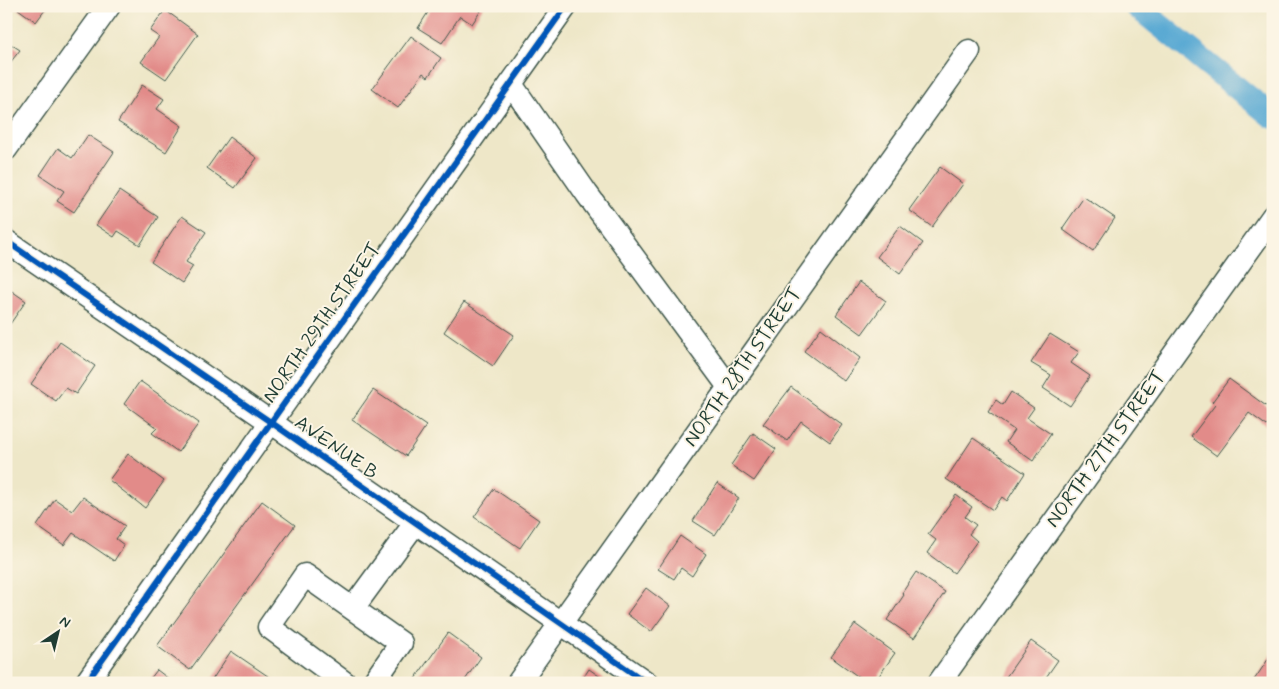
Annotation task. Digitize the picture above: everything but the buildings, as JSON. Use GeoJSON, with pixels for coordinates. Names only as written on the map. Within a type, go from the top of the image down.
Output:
{"type":"FeatureCollection","features":[{"type":"Feature","properties":{"kind":"street"},"geometry":{"type":"LineString","coordinates":[[6,149],[109,6]]}},
{"type":"Feature","properties":{"kind":"street","name":"NORTH 29TH STREET"},"geometry":{"type":"LineString","coordinates":[[86,683],[566,6]]}},
{"type":"Feature","properties":{"kind":"street","name":"NORTH 28TH STREET"},"geometry":{"type":"LineString","coordinates":[[518,683],[969,50]]}},
{"type":"Feature","properties":{"kind":"street"},"geometry":{"type":"LineString","coordinates":[[511,84],[587,194],[729,387]]}},
{"type":"Feature","properties":{"kind":"street","name":"NORTH 27TH STREET"},"geometry":{"type":"LineString","coordinates":[[939,683],[1273,216]]}},
{"type":"Feature","properties":{"kind":"street","name":"AVENUE B"},"geometry":{"type":"LineString","coordinates":[[6,241],[647,683]]}},
{"type":"Feature","properties":{"kind":"street"},"geometry":{"type":"LineString","coordinates":[[353,608],[416,522]]}},
{"type":"Feature","properties":{"kind":"street"},"geometry":{"type":"LineString","coordinates":[[345,683],[268,627],[306,576],[401,643],[373,683]]}},
{"type":"Feature","properties":{"kind":"waterway"},"geometry":{"type":"LineString","coordinates":[[1136,6],[1273,117]]}},
{"type":"Feature","properties":{"kind":"cycle path"},"geometry":{"type":"LineString","coordinates":[[86,683],[566,6]]}},
{"type":"Feature","properties":{"kind":"cycle path"},"geometry":{"type":"LineString","coordinates":[[6,241],[647,683]]}}]}
